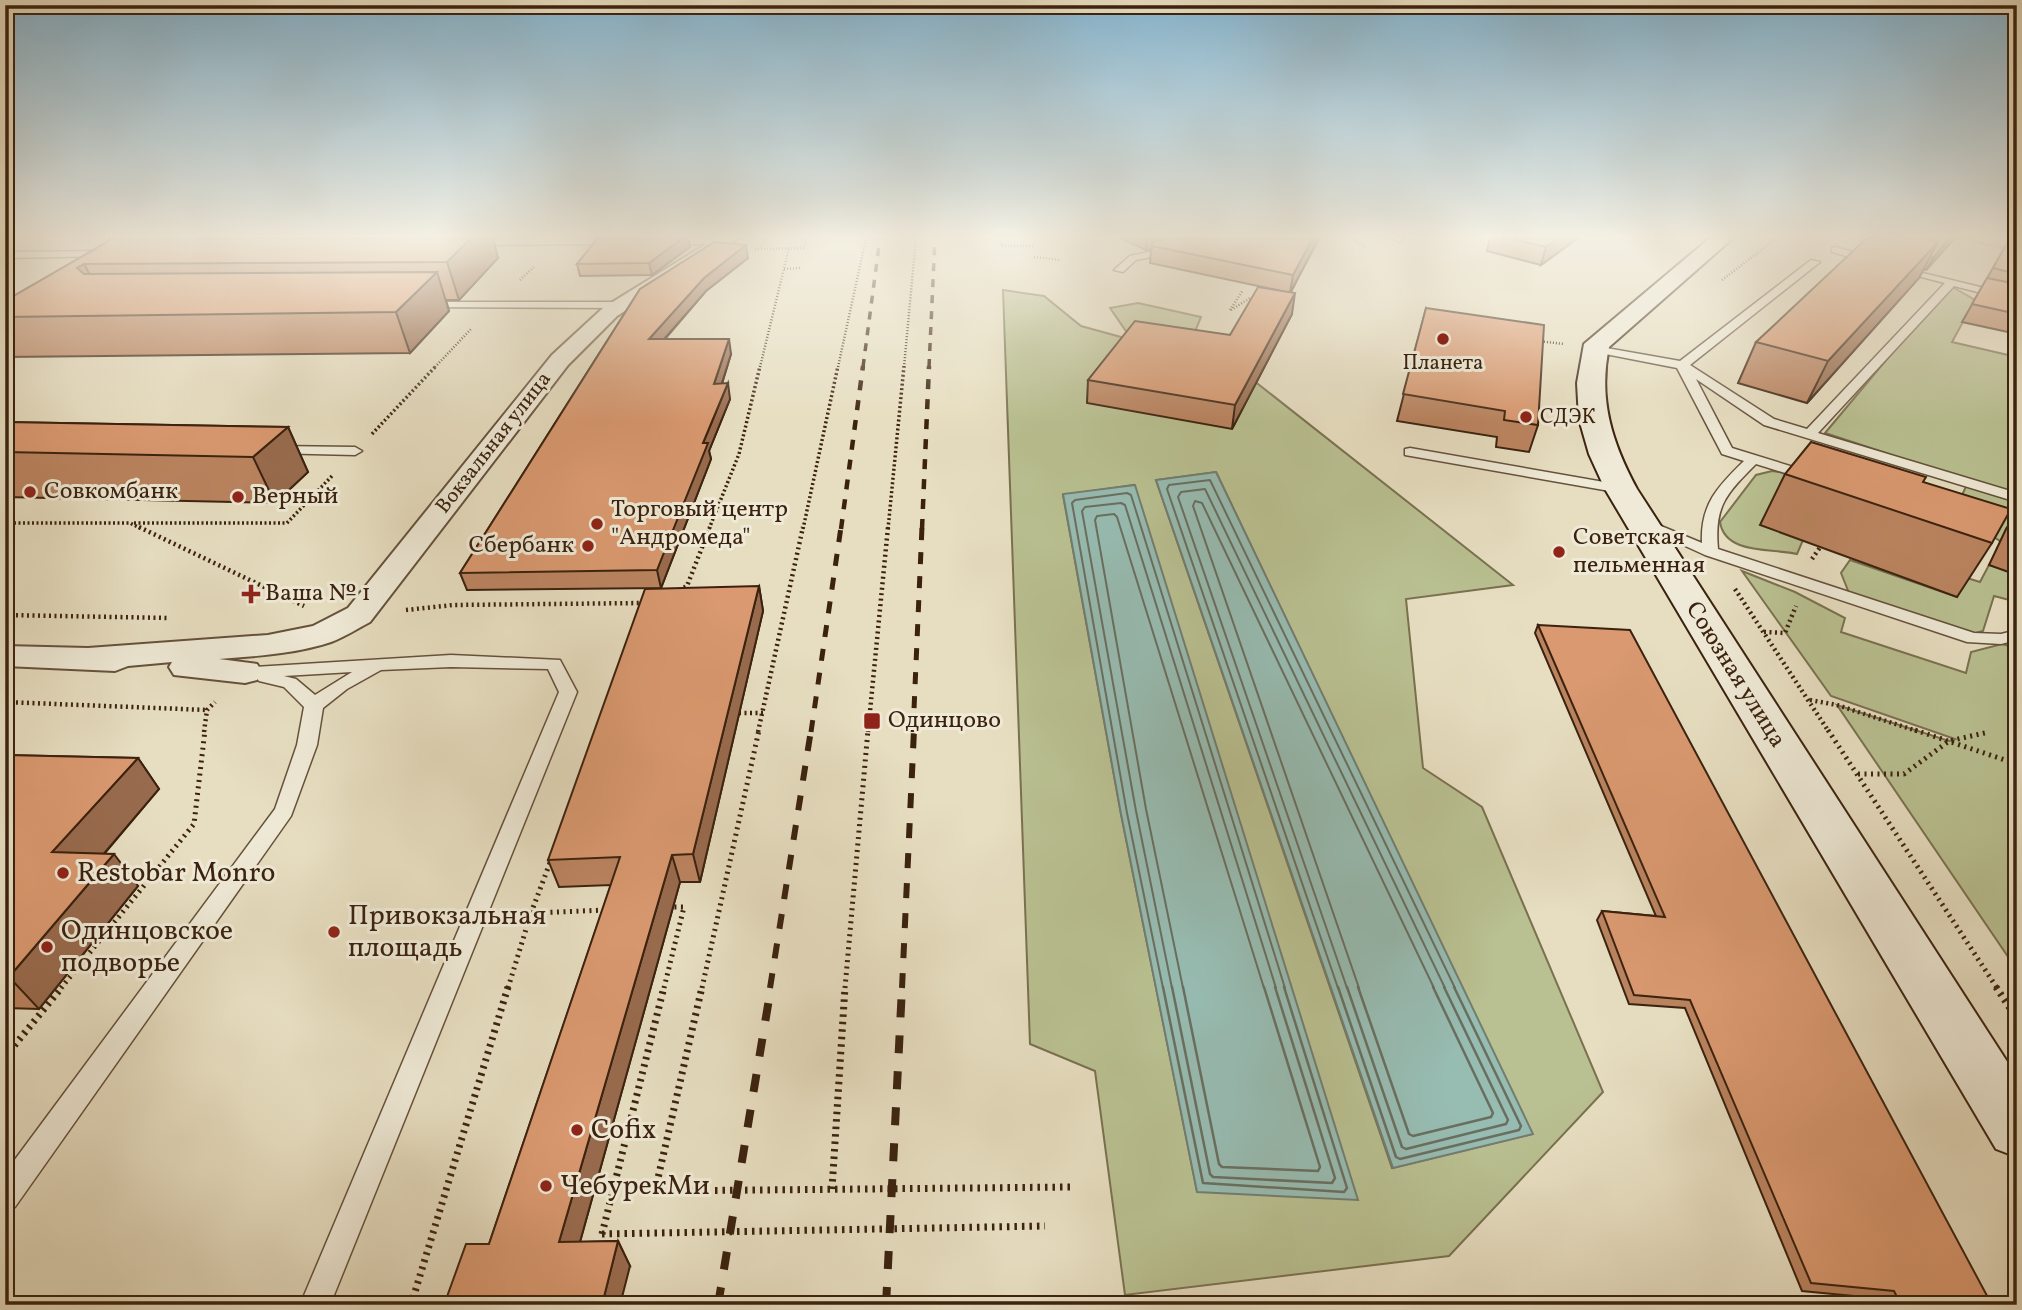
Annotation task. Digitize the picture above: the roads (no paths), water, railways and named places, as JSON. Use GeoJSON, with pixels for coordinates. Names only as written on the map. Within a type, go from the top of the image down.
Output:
{"type":"FeatureCollection","features":[{"type":"Feature","properties":{"kind":"street","name":"Вокзальная улица"},"geometry":{"type":"LineString","coordinates":[[92,658],[268,645],[322,634],[359,615],[560,360],[610,312],[631,299]]}},
{"type":"Feature","properties":{"kind":"street"},"geometry":{"type":"LineString","coordinates":[[1595,349],[1600,339],[1649,299]]}},
{"type":"Feature","properties":{"kind":"street","name":"Союзная улица"},"geometry":{"type":"LineString","coordinates":[[1595,349],[1590,401],[1594,431],[1604,459],[2017,1129]]}},
{"type":"Feature","properties":{"kind":"street"},"geometry":{"type":"LineString","coordinates":[[5,656],[92,658],[244,672]]}},
{"type":"Feature","properties":{"kind":"lane"},"geometry":{"type":"LineString","coordinates":[[1682,365],[1767,299]]}},
{"type":"Feature","properties":{"kind":"lane"},"geometry":{"type":"LineString","coordinates":[[1810,434],[1936,299]]}},
{"type":"Feature","properties":{"kind":"lane"},"geometry":{"type":"LineString","coordinates":[[410,306],[622,305]]}},
{"type":"Feature","properties":{"kind":"lane"},"geometry":{"type":"LineString","coordinates":[[1595,349],[1682,365],[1769,422],[2017,498]]}},
{"type":"Feature","properties":{"kind":"lane"},"geometry":{"type":"LineString","coordinates":[[1682,365],[1727,450],[1828,482]]}},
{"type":"Feature","properties":{"kind":"lane"},"geometry":{"type":"LineString","coordinates":[[261,450],[355,451]]}},
{"type":"Feature","properties":{"kind":"lane"},"geometry":{"type":"LineString","coordinates":[[1410,452],[1631,506],[1710,552],[1973,638],[2001,639],[2017,635]]}},
{"type":"Feature","properties":{"kind":"lane"},"geometry":{"type":"LineString","coordinates":[[1710,552],[1708,522],[1724,488],[1753,458]]}},
{"type":"Feature","properties":{"kind":"lane"},"geometry":{"type":"LineString","coordinates":[[244,672],[451,661],[554,664],[568,692],[315,1305]]}},
{"type":"Feature","properties":{"kind":"lane"},"geometry":{"type":"LineString","coordinates":[[5,1197],[284,811],[307,745],[314,705],[341,685],[380,665]]}},
{"type":"Feature","properties":{"kind":"lane"},"geometry":{"type":"LineString","coordinates":[[244,672],[290,683],[314,705]]}},
{"type":"Feature","properties":{"kind":"water"},"geometry":{"type":"Polygon","coordinates":[[[1216,472],[1533,1134],[1393,1168],[1156,480],[1216,472]]]}},
{"type":"Feature","properties":{"kind":"water"},"geometry":{"type":"Polygon","coordinates":[[[1135,485],[1358,1200],[1197,1192],[1121,814],[1063,494],[1135,485]]]}},
{"type":"Feature","properties":{"kind":"railway"},"geometry":{"type":"LineString","coordinates":[[863,367],[872,299]]}},
{"type":"Feature","properties":{"kind":"railway"},"geometry":{"type":"LineString","coordinates":[[929,367],[932,299]]}},
{"type":"Feature","properties":{"kind":"railway"},"geometry":{"type":"LineString","coordinates":[[841,529],[863,366]]}},
{"type":"Feature","properties":{"kind":"railway"},"geometry":{"type":"LineString","coordinates":[[922,529],[929,366]]}},
{"type":"Feature","properties":{"kind":"railway"},"geometry":{"type":"LineString","coordinates":[[811,732],[841,527]]}},
{"type":"Feature","properties":{"kind":"railway"},"geometry":{"type":"LineString","coordinates":[[913,732],[922,527]]}},
{"type":"Feature","properties":{"kind":"railway"},"geometry":{"type":"LineString","coordinates":[[770,988],[811,730]]}},
{"type":"Feature","properties":{"kind":"railway"},"geometry":{"type":"LineString","coordinates":[[902,988],[914,730]]}},
{"type":"Feature","properties":{"kind":"railway"},"geometry":{"type":"LineString","coordinates":[[718,1305],[771,987]]}},
{"type":"Feature","properties":{"kind":"railway"},"geometry":{"type":"LineString","coordinates":[[886,1305],[902,987]]}},
{"type":"Feature","properties":{"kind":"place","name":"Планета"},"geometry":{"type":"Point","coordinates":[1443,339]}},
{"type":"Feature","properties":{"kind":"place","name":"СДЭК"},"geometry":{"type":"Point","coordinates":[1526,417]}},
{"type":"Feature","properties":{"kind":"place","name":"Совкомбанк"},"geometry":{"type":"Point","coordinates":[30,492]}},
{"type":"Feature","properties":{"kind":"place","name":"Верный"},"geometry":{"type":"Point","coordinates":[238,497]}},
{"type":"Feature","properties":{"kind":"place","name":"Торговый центр \"Андромеда\""},"geometry":{"type":"Point","coordinates":[597,524]}},
{"type":"Feature","properties":{"kind":"place","name":"Сбербанк"},"geometry":{"type":"Point","coordinates":[588,546]}},
{"type":"Feature","properties":{"kind":"place","name":"Советская пельменная"},"geometry":{"type":"Point","coordinates":[1559,552]}},
{"type":"Feature","properties":{"kind":"place","name":"Ваша № 1"},"geometry":{"type":"Point","coordinates":[251,594]}},
{"type":"Feature","properties":{"kind":"place","name":"Одинцово"},"geometry":{"type":"Point","coordinates":[872,721]}},
{"type":"Feature","properties":{"kind":"place","name":"Restobar Monro"},"geometry":{"type":"Point","coordinates":[63,873]}},
{"type":"Feature","properties":{"kind":"place","name":"Привокзальная площадь"},"geometry":{"type":"Point","coordinates":[334,932]}},
{"type":"Feature","properties":{"kind":"place","name":"Одинцовское подворье"},"geometry":{"type":"Point","coordinates":[47,947]}},
{"type":"Feature","properties":{"kind":"place","name":"Cofix"},"geometry":{"type":"Point","coordinates":[577,1130]}},
{"type":"Feature","properties":{"kind":"place","name":"ЧебурекМи"},"geometry":{"type":"Point","coordinates":[546,1186]}}]}
